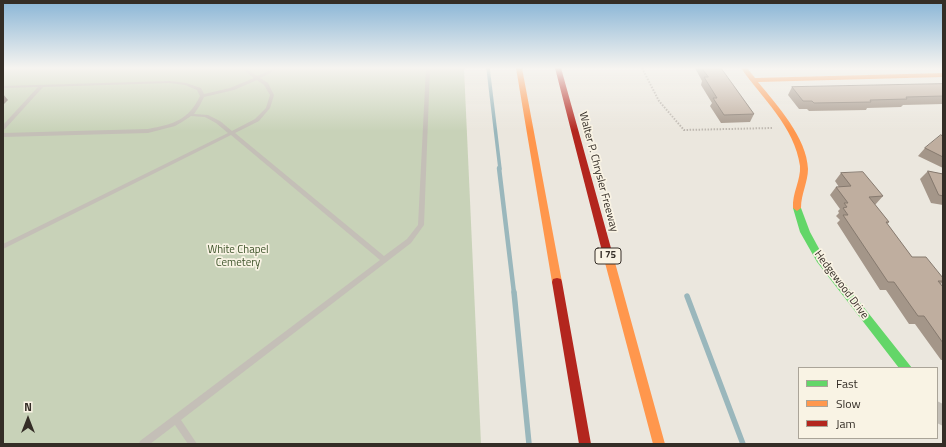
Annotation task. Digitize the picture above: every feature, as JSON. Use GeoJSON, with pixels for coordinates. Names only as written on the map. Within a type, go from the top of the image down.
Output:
{"type":"FeatureCollection","features":[{"type":"Feature","properties":{"kind":"main road"},"geometry":{"type":"LineString","coordinates":[[523,89],[585,444]]}},
{"type":"Feature","properties":{"kind":"main road","name":"Walter P. Chrysler Freeway"},"geometry":{"type":"LineString","coordinates":[[564,89],[659,444]]}},
{"type":"Feature","properties":{"kind":"main road","name":"Hedgewood Drive"},"geometry":{"type":"LineString","coordinates":[[758,89],[798,144],[802,155],[805,167],[797,195],[797,206],[800,221],[811,245],[831,274],[905,367]]}},
{"type":"Feature","properties":{"kind":"lane"},"geometry":{"type":"LineString","coordinates":[[3,128],[39,89]]}},
{"type":"Feature","properties":{"kind":"lane"},"geometry":{"type":"LineString","coordinates":[[3,135],[148,131],[167,127],[191,115],[199,106],[202,96],[199,89]]}},
{"type":"Feature","properties":{"kind":"lane"},"geometry":{"type":"LineString","coordinates":[[202,96],[220,94],[234,89]]}},
{"type":"Feature","properties":{"kind":"lane"},"geometry":{"type":"LineString","coordinates":[[3,247],[257,120],[268,108],[272,95],[269,89]]}},
{"type":"Feature","properties":{"kind":"lane"},"geometry":{"type":"LineString","coordinates":[[143,444],[409,241],[421,225],[427,89]]}},
{"type":"Feature","properties":{"kind":"lane"},"geometry":{"type":"LineString","coordinates":[[191,115],[206,116],[218,122],[384,260]]}},
{"type":"Feature","properties":{"kind":"lane"},"geometry":{"type":"LineString","coordinates":[[176,419],[193,444]]}},
{"type":"Feature","properties":{"kind":"path"},"geometry":{"type":"LineString","coordinates":[[652,89],[667,114],[684,130],[772,128]]}},
{"type":"Feature","properties":{"kind":"green space","name":"White Chapel Cemetery"},"geometry":{"type":"Polygon","coordinates":[[[3,89],[465,89],[481,444],[3,444],[3,89]]]}},
{"type":"Feature","properties":{"kind":"building"},"geometry":{"type":"Polygon","coordinates":[[[711,89],[736,89],[754,114],[724,115],[713,98],[717,98],[711,89]]]}},
{"type":"Feature","properties":{"kind":"building"},"geometry":{"type":"Polygon","coordinates":[[[793,89],[943,89],[943,96],[870,100],[871,102],[814,103],[812,101],[803,101],[793,89]]]}},
{"type":"Feature","properties":{"kind":"building"},"geometry":{"type":"Polygon","coordinates":[[[941,135],[943,136],[943,157],[925,148],[941,135]]]}},
{"type":"Feature","properties":{"kind":"building"},"geometry":{"type":"Polygon","coordinates":[[[928,171],[943,174],[943,196],[939,195],[928,171]]]}},
{"type":"Feature","properties":{"kind":"building"},"geometry":{"type":"Polygon","coordinates":[[[863,172],[883,196],[869,197],[889,222],[886,222],[912,257],[926,257],[943,278],[943,281],[938,281],[943,287],[943,343],[924,316],[918,316],[894,282],[888,282],[843,215],[848,215],[843,208],[847,207],[844,203],[848,203],[836,187],[851,186],[841,173],[863,172]]]}},
{"type":"Feature","properties":{"kind":"waterway"},"geometry":{"type":"LineString","coordinates":[[490,89],[500,169]]}},
{"type":"Feature","properties":{"kind":"waterway"},"geometry":{"type":"LineString","coordinates":[[499,168],[514,293]]}},
{"type":"Feature","properties":{"kind":"waterway"},"geometry":{"type":"LineString","coordinates":[[514,292],[529,444]]}},
{"type":"Feature","properties":{"kind":"waterway"},"geometry":{"type":"LineString","coordinates":[[687,296],[743,444]]}},
{"type":"Feature","properties":{"kind":"traffic: fast"},"geometry":{"type":"LineString","coordinates":[[797,208],[805,232],[820,259],[905,367]]}},
{"type":"Feature","properties":{"kind":"traffic: slow"},"geometry":{"type":"LineString","coordinates":[[523,89],[557,282]]}},
{"type":"Feature","properties":{"kind":"traffic: slow"},"geometry":{"type":"LineString","coordinates":[[761,89],[789,127],[801,154],[804,172],[797,196],[797,208]]}},
{"type":"Feature","properties":{"kind":"traffic: slow"},"geometry":{"type":"LineString","coordinates":[[609,259],[659,444]]}},
{"type":"Feature","properties":{"kind":"traffic: jam"},"geometry":{"type":"LineString","coordinates":[[564,89],[609,259]]}},
{"type":"Feature","properties":{"kind":"traffic: jam"},"geometry":{"type":"LineString","coordinates":[[557,282],[585,444]]}}]}
